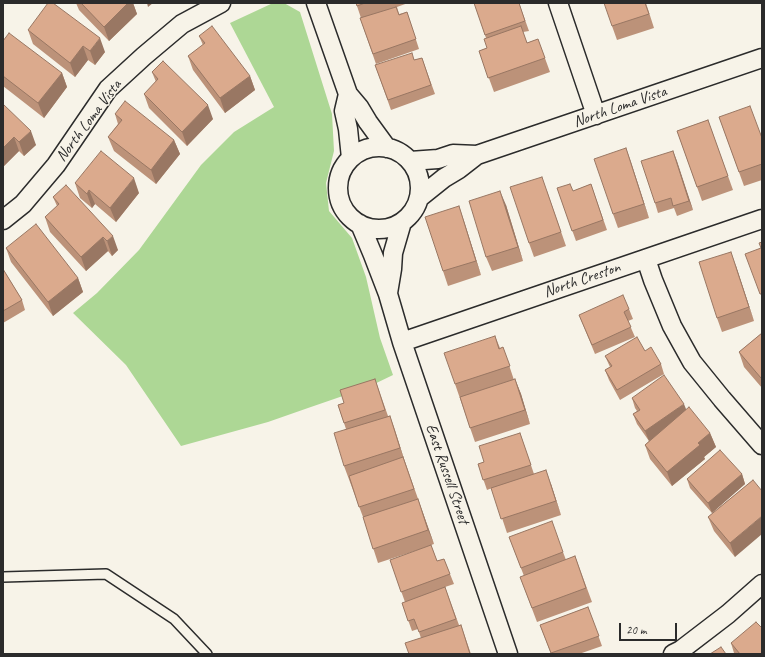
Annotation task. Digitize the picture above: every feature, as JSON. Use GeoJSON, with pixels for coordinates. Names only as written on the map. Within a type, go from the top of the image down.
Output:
{"type":"FeatureCollection","features":[{"type":"Feature","properties":{"kind":"street","name":"North Loma Vista"},"geometry":{"type":"LineString","coordinates":[[3,220],[23,204],[56,165],[108,89],[182,24],[221,3]]}},
{"type":"Feature","properties":{"kind":"street"},"geometry":{"type":"LineString","coordinates":[[316,3],[348,94],[359,107],[387,148]]}},
{"type":"Feature","properties":{"kind":"street"},"geometry":{"type":"LineString","coordinates":[[558,3],[596,115]]}},
{"type":"Feature","properties":{"kind":"street","name":"North Loma Vista"},"geometry":{"type":"LineString","coordinates":[[419,198],[477,155],[762,58]]}},
{"type":"Feature","properties":{"kind":"street"},"geometry":{"type":"LineString","coordinates":[[348,94],[344,111],[348,129],[351,158]]}},
{"type":"Feature","properties":{"kind":"street"},"geometry":{"type":"LineString","coordinates":[[374,148],[387,148],[400,153],[410,161],[417,172],[420,185],[419,198],[410,216],[402,222],[392,227],[381,229],[370,228],[353,220],[347,214],[341,203],[338,191],[339,179],[351,158],[362,151],[374,148]]}},
{"type":"Feature","properties":{"kind":"street","name":"North Loma Vista"},"geometry":{"type":"LineString","coordinates":[[410,161],[438,159],[453,154],[477,155]]}},
{"type":"Feature","properties":{"kind":"street","name":"North Creston"},"geometry":{"type":"LineString","coordinates":[[402,342],[762,219]]}},
{"type":"Feature","properties":{"kind":"street","name":"East Russell Street"},"geometry":{"type":"LineString","coordinates":[[388,294],[393,253],[402,222]]}},
{"type":"Feature","properties":{"kind":"street","name":"East Russell Street"},"geometry":{"type":"LineString","coordinates":[[360,224],[388,294],[402,342],[508,654]]}},
{"type":"Feature","properties":{"kind":"street"},"geometry":{"type":"LineString","coordinates":[[646,259],[672,326],[692,362],[762,445]]}},
{"type":"Feature","properties":{"kind":"street"},"geometry":{"type":"LineString","coordinates":[[673,654],[681,650],[728,614],[762,584]]}},
{"type":"Feature","properties":{"kind":"lane"},"geometry":{"type":"LineString","coordinates":[[3,577],[106,574],[174,619],[206,654]]}},
{"type":"Feature","properties":{"kind":"green space"},"geometry":{"type":"Polygon","coordinates":[[[273,3],[284,3],[300,12],[332,114],[334,151],[326,183],[329,211],[352,238],[366,277],[380,338],[393,375],[366,388],[268,422],[181,446],[126,365],[73,313],[97,293],[139,250],[201,165],[234,132],[274,107],[230,23],[273,3]]]}},
{"type":"Feature","properties":{"kind":"building"},"geometry":{"type":"Polygon","coordinates":[[[48,3],[53,3],[100,38],[90,51],[83,46],[70,63],[28,30],[48,3]]]}},
{"type":"Feature","properties":{"kind":"building"},"geometry":{"type":"Polygon","coordinates":[[[81,3],[128,3],[104,27],[81,3]]]}},
{"type":"Feature","properties":{"kind":"building"},"geometry":{"type":"Polygon","coordinates":[[[356,3],[365,3],[357,6],[356,3]]]}},
{"type":"Feature","properties":{"kind":"building"},"geometry":{"type":"Polygon","coordinates":[[[474,3],[519,3],[525,21],[485,35],[474,3]]]}},
{"type":"Feature","properties":{"kind":"building"},"geometry":{"type":"Polygon","coordinates":[[[604,3],[645,3],[649,14],[612,26],[604,3]]]}},
{"type":"Feature","properties":{"kind":"building"},"geometry":{"type":"Polygon","coordinates":[[[396,7],[399,15],[407,12],[416,39],[373,54],[360,18],[396,7]]]}},
{"type":"Feature","properties":{"kind":"building"},"geometry":{"type":"Polygon","coordinates":[[[212,26],[250,76],[220,98],[188,56],[205,43],[199,36],[212,26]]]}},
{"type":"Feature","properties":{"kind":"building"},"geometry":{"type":"Polygon","coordinates":[[[521,26],[527,43],[538,39],[545,58],[488,78],[479,51],[487,48],[484,39],[521,26]]]}},
{"type":"Feature","properties":{"kind":"building"},"geometry":{"type":"Polygon","coordinates":[[[9,33],[62,73],[38,103],[3,76],[3,41],[9,33]]]}},
{"type":"Feature","properties":{"kind":"building"},"geometry":{"type":"Polygon","coordinates":[[[412,53],[414,60],[422,58],[431,85],[388,100],[375,65],[412,53]]]}},
{"type":"Feature","properties":{"kind":"building"},"geometry":{"type":"Polygon","coordinates":[[[163,61],[208,105],[182,132],[144,94],[158,79],[152,72],[163,61]]]}},
{"type":"Feature","properties":{"kind":"building"},"geometry":{"type":"Polygon","coordinates":[[[125,101],[174,140],[151,170],[108,137],[122,120],[115,114],[125,101]]]}},
{"type":"Feature","properties":{"kind":"building"},"geometry":{"type":"Polygon","coordinates":[[[3,104],[31,131],[19,142],[14,137],[3,148],[3,104]]]}},
{"type":"Feature","properties":{"kind":"building"},"geometry":{"type":"Polygon","coordinates":[[[750,106],[762,138],[762,164],[739,172],[719,117],[750,106]]]}},
{"type":"Feature","properties":{"kind":"building"},"geometry":{"type":"Polygon","coordinates":[[[708,120],[728,176],[697,187],[677,131],[708,120]]]}},
{"type":"Feature","properties":{"kind":"building"},"geometry":{"type":"Polygon","coordinates":[[[626,148],[644,204],[613,214],[594,159],[626,148]]]}},
{"type":"Feature","properties":{"kind":"building"},"geometry":{"type":"Polygon","coordinates":[[[101,151],[134,178],[110,208],[89,190],[87,194],[75,183],[101,151]]]}},
{"type":"Feature","properties":{"kind":"building"},"geometry":{"type":"Polygon","coordinates":[[[673,151],[689,201],[673,206],[671,198],[655,203],[641,161],[673,151]]]}},
{"type":"Feature","properties":{"kind":"building"},"geometry":{"type":"Polygon","coordinates":[[[542,177],[561,232],[529,243],[510,187],[542,177]]]}},
{"type":"Feature","properties":{"kind":"building"},"geometry":{"type":"Polygon","coordinates":[[[570,184],[573,191],[591,184],[603,220],[572,231],[557,188],[570,184]]]}},
{"type":"Feature","properties":{"kind":"building"},"geometry":{"type":"Polygon","coordinates":[[[66,185],[113,236],[107,241],[103,237],[81,257],[45,217],[59,204],[53,197],[66,185]]]}},
{"type":"Feature","properties":{"kind":"building"},"geometry":{"type":"Polygon","coordinates":[[[500,191],[518,247],[486,257],[469,201],[500,191]]]}},
{"type":"Feature","properties":{"kind":"building"},"geometry":{"type":"Polygon","coordinates":[[[459,206],[476,261],[443,271],[425,217],[459,206]]]}},
{"type":"Feature","properties":{"kind":"building"},"geometry":{"type":"Polygon","coordinates":[[[36,224],[78,278],[48,302],[6,248],[36,224]]]}},
{"type":"Feature","properties":{"kind":"building"},"geometry":{"type":"Polygon","coordinates":[[[762,242],[762,294],[760,294],[745,254],[761,248],[759,243],[762,242]]]}},
{"type":"Feature","properties":{"kind":"building"},"geometry":{"type":"Polygon","coordinates":[[[731,252],[749,307],[717,318],[699,262],[731,252]]]}},
{"type":"Feature","properties":{"kind":"building"},"geometry":{"type":"Polygon","coordinates":[[[3,269],[22,300],[3,311],[3,269]]]}},
{"type":"Feature","properties":{"kind":"building"},"geometry":{"type":"Polygon","coordinates":[[[623,295],[629,309],[624,312],[631,327],[592,345],[579,315],[623,295]]]}},
{"type":"Feature","properties":{"kind":"building"},"geometry":{"type":"Polygon","coordinates":[[[762,333],[762,377],[761,378],[739,352],[762,333]]]}},
{"type":"Feature","properties":{"kind":"building"},"geometry":{"type":"Polygon","coordinates":[[[495,336],[499,349],[503,347],[510,366],[455,384],[444,353],[495,336]]]}},
{"type":"Feature","properties":{"kind":"building"},"geometry":{"type":"Polygon","coordinates":[[[637,337],[645,351],[651,347],[661,364],[617,390],[605,370],[612,366],[605,356],[637,337]]]}},
{"type":"Feature","properties":{"kind":"building"},"geometry":{"type":"Polygon","coordinates":[[[664,375],[684,404],[645,431],[633,414],[640,410],[632,398],[664,375]]]}},
{"type":"Feature","properties":{"kind":"building"},"geometry":{"type":"Polygon","coordinates":[[[375,379],[385,410],[344,423],[338,405],[344,403],[340,390],[375,379]]]}},
{"type":"Feature","properties":{"kind":"building"},"geometry":{"type":"Polygon","coordinates":[[[515,379],[525,410],[470,428],[460,397],[515,379]]]}},
{"type":"Feature","properties":{"kind":"building"},"geometry":{"type":"Polygon","coordinates":[[[689,407],[710,433],[698,443],[700,445],[667,472],[645,445],[689,407]]]}},
{"type":"Feature","properties":{"kind":"building"},"geometry":{"type":"Polygon","coordinates":[[[390,416],[400,448],[344,466],[334,433],[390,416]]]}},
{"type":"Feature","properties":{"kind":"building"},"geometry":{"type":"Polygon","coordinates":[[[520,433],[531,465],[483,480],[478,464],[484,462],[479,446],[520,433]]]}},
{"type":"Feature","properties":{"kind":"building"},"geometry":{"type":"Polygon","coordinates":[[[720,450],[742,474],[708,503],[687,479],[720,450]]]}},
{"type":"Feature","properties":{"kind":"building"},"geometry":{"type":"Polygon","coordinates":[[[403,457],[414,489],[359,507],[349,476],[403,457]]]}},
{"type":"Feature","properties":{"kind":"building"},"geometry":{"type":"Polygon","coordinates":[[[546,470],[556,501],[501,519],[491,488],[546,470]]]}},
{"type":"Feature","properties":{"kind":"building"},"geometry":{"type":"Polygon","coordinates":[[[753,480],[762,491],[762,516],[730,543],[708,517],[753,480]]]}},
{"type":"Feature","properties":{"kind":"building"},"geometry":{"type":"Polygon","coordinates":[[[418,499],[428,530],[373,549],[363,517],[418,499]]]}},
{"type":"Feature","properties":{"kind":"building"},"geometry":{"type":"Polygon","coordinates":[[[552,521],[563,552],[521,568],[509,537],[552,521]]]}},
{"type":"Feature","properties":{"kind":"building"},"geometry":{"type":"Polygon","coordinates":[[[431,545],[437,561],[444,559],[450,574],[401,592],[390,560],[431,545]]]}},
{"type":"Feature","properties":{"kind":"building"},"geometry":{"type":"Polygon","coordinates":[[[575,556],[586,588],[532,608],[520,577],[575,556]]]}},
{"type":"Feature","properties":{"kind":"building"},"geometry":{"type":"Polygon","coordinates":[[[445,587],[456,619],[419,632],[414,619],[408,621],[402,603],[445,587]]]}},
{"type":"Feature","properties":{"kind":"building"},"geometry":{"type":"Polygon","coordinates":[[[588,607],[599,636],[551,653],[540,625],[588,607]]]}},
{"type":"Feature","properties":{"kind":"building"},"geometry":{"type":"Polygon","coordinates":[[[756,622],[762,628],[762,654],[740,654],[731,643],[756,622]]]}},
{"type":"Feature","properties":{"kind":"building"},"geometry":{"type":"Polygon","coordinates":[[[461,625],[470,654],[409,654],[405,643],[461,625]]]}},
{"type":"Feature","properties":{"kind":"building"},"geometry":{"type":"Polygon","coordinates":[[[721,647],[726,654],[710,654],[721,647]]]}}]}
